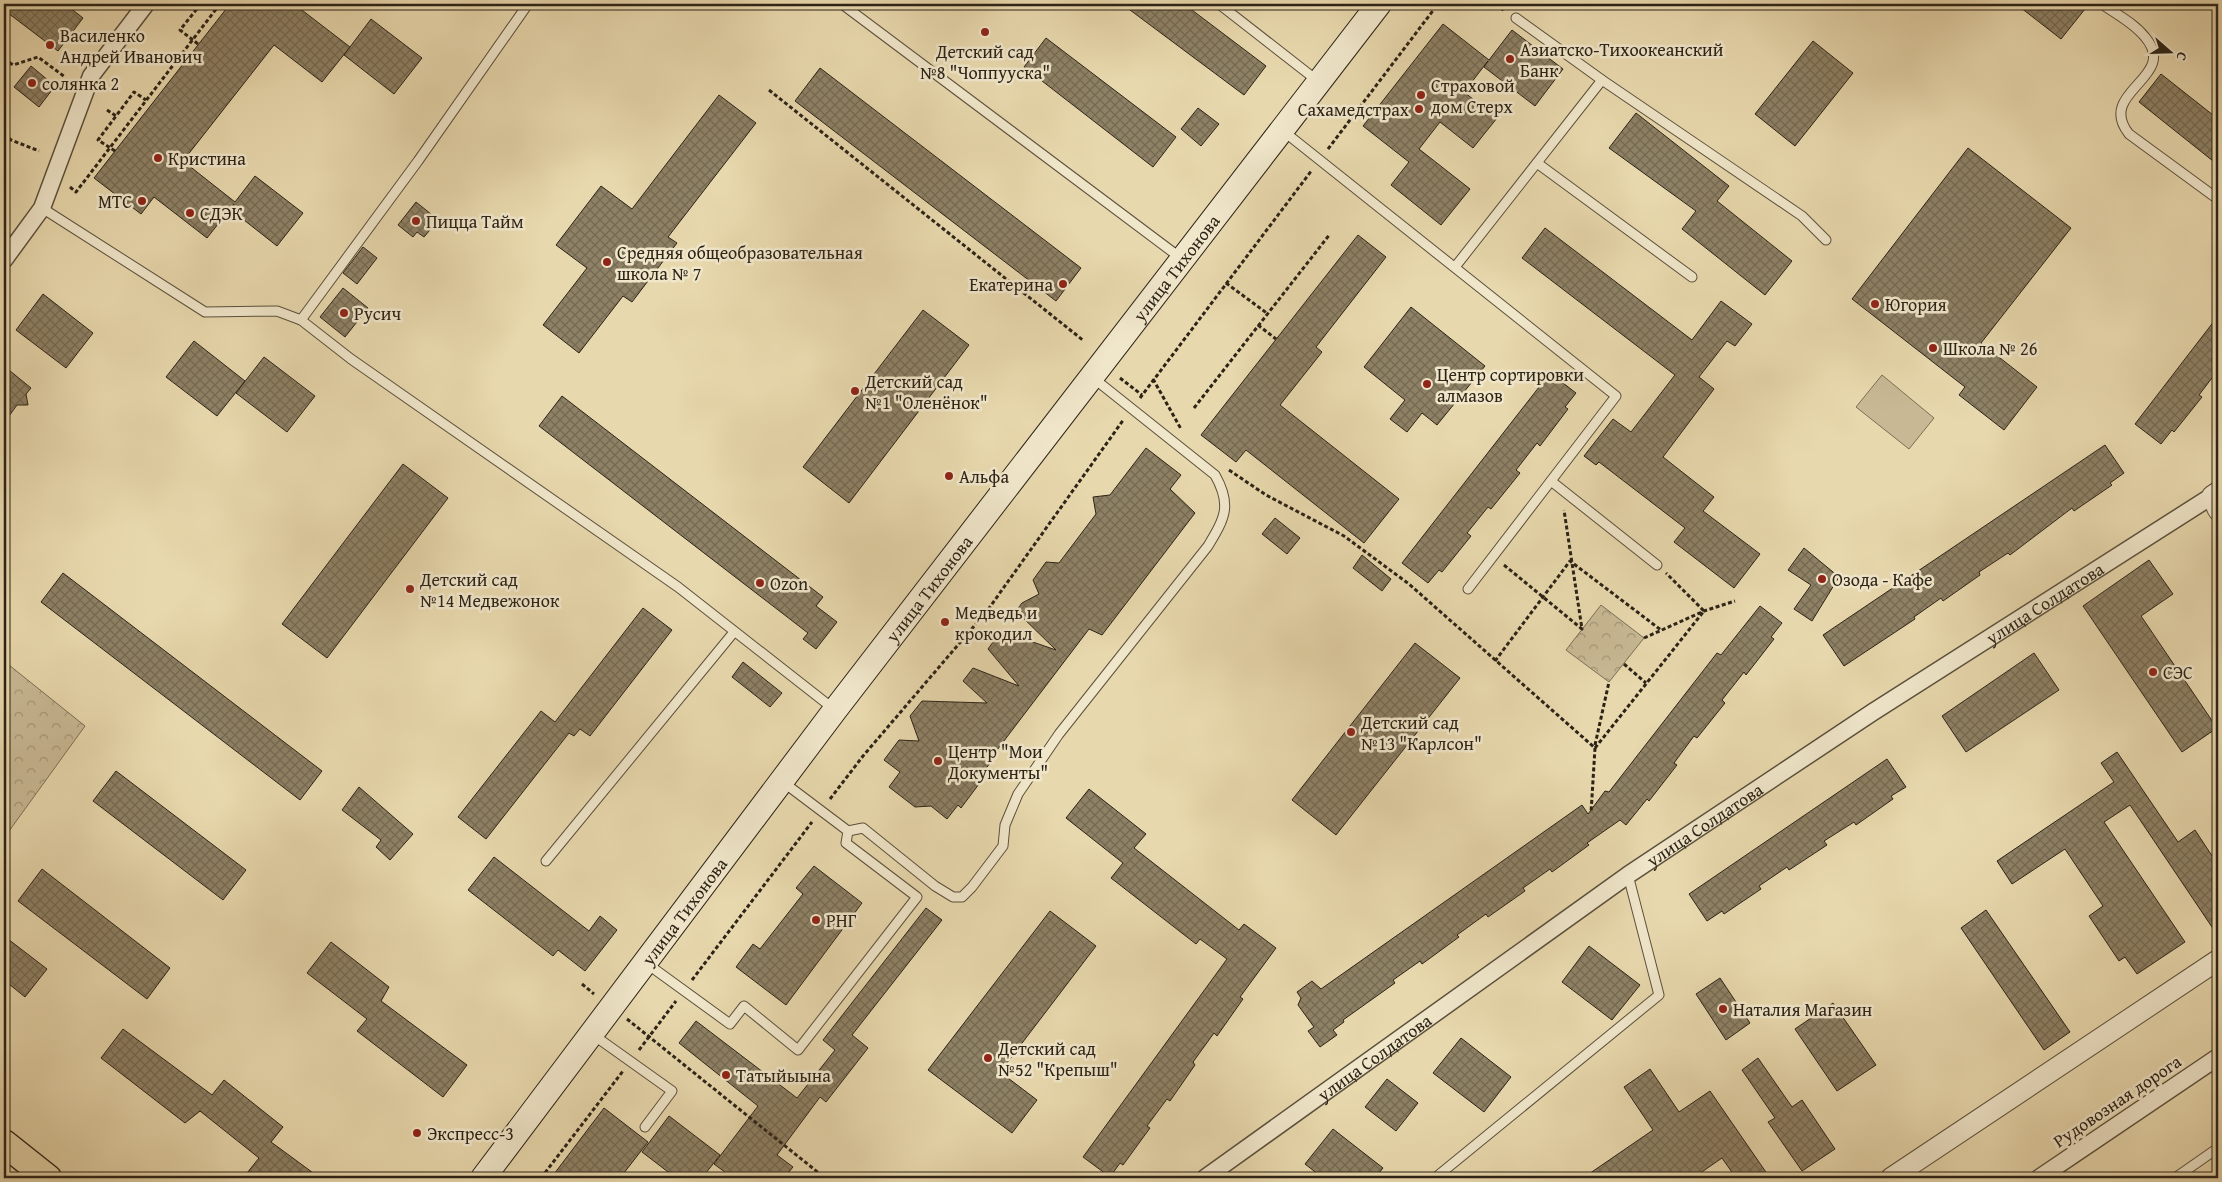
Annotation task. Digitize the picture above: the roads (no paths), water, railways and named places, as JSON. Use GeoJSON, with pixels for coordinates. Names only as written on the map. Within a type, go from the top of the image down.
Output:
{"type":"FeatureCollection","features":[{"type":"Feature","properties":{"kind":"main road","name":"улица Тихонова"},"geometry":{"type":"LineString","coordinates":[[483,1178],[835,710],[1379,4]]}},
{"type":"Feature","properties":{"kind":"main road"},"geometry":{"type":"LineString","coordinates":[[4,1143],[48,1178]]}},
{"type":"Feature","properties":{"kind":"street"},"geometry":{"type":"LineString","coordinates":[[4,260],[42,208],[91,76],[146,4]]}},
{"type":"Feature","properties":{"kind":"street","name":"улица Солдатова"},"geometry":{"type":"LineString","coordinates":[[1205,1178],[1628,875],[1873,712],[2216,499]]}},
{"type":"Feature","properties":{"kind":"street"},"geometry":{"type":"LineString","coordinates":[[1891,1178],[2218,960]]}},
{"type":"Feature","properties":{"kind":"street","name":"Рудовозная дорога"},"geometry":{"type":"LineString","coordinates":[[2039,1178],[2218,1058]]}},
{"type":"Feature","properties":{"kind":"lane"},"geometry":{"type":"LineString","coordinates":[[301,320],[418,161],[528,4]]}},
{"type":"Feature","properties":{"kind":"lane"},"geometry":{"type":"LineString","coordinates":[[842,4],[1182,259]]}},
{"type":"Feature","properties":{"kind":"lane"},"geometry":{"type":"LineString","coordinates":[[1219,4],[1319,82]]}},
{"type":"Feature","properties":{"kind":"lane"},"geometry":{"type":"LineString","coordinates":[[2102,4],[2140,31],[2151,46],[2154,54],[2149,72],[2121,106],[2119,114],[2123,127],[2128,134],[2215,197]]}},
{"type":"Feature","properties":{"kind":"lane"},"geometry":{"type":"LineString","coordinates":[[1516,18],[1602,80],[1802,216],[1826,240]]}},
{"type":"Feature","properties":{"kind":"lane"},"geometry":{"type":"LineString","coordinates":[[1454,267],[1602,80]]}},
{"type":"Feature","properties":{"kind":"lane"},"geometry":{"type":"LineString","coordinates":[[1282,130],[1616,396],[1468,590]]}},
{"type":"Feature","properties":{"kind":"lane"},"geometry":{"type":"LineString","coordinates":[[1536,164],[1692,277]]}},
{"type":"Feature","properties":{"kind":"lane"},"geometry":{"type":"LineString","coordinates":[[42,208],[205,312],[277,311],[301,320],[352,359],[678,587],[835,710]]}},
{"type":"Feature","properties":{"kind":"lane"},"geometry":{"type":"LineString","coordinates":[[848,831],[863,828],[936,886],[953,897],[962,897],[972,887],[1003,846],[1005,826],[1018,794],[1059,734],[1208,546],[1220,527],[1225,509],[1224,492],[1215,475],[1092,377]]}},
{"type":"Feature","properties":{"kind":"lane"},"geometry":{"type":"LineString","coordinates":[[1551,481],[1657,565]]}},
{"type":"Feature","properties":{"kind":"lane"},"geometry":{"type":"LineString","coordinates":[[546,862],[734,632]]}},
{"type":"Feature","properties":{"kind":"lane"},"geometry":{"type":"LineString","coordinates":[[781,781],[822,809],[848,831]]}},
{"type":"Feature","properties":{"kind":"lane"},"geometry":{"type":"LineString","coordinates":[[645,963],[730,1024],[744,1006],[798,1050],[917,897],[846,843],[848,831]]}},
{"type":"Feature","properties":{"kind":"lane"},"geometry":{"type":"LineString","coordinates":[[1435,1178],[1660,995],[1628,875]]}},
{"type":"Feature","properties":{"kind":"lane"},"geometry":{"type":"LineString","coordinates":[[592,1033],[672,1091],[645,1127]]}},
{"type":"Feature","properties":{"kind":"lane"},"geometry":{"type":"LineString","coordinates":[[2175,1178],[2218,1148]]}},
{"type":"Feature","properties":{"kind":"place","name":"Детский сад №8 \"Чоппууска\""},"geometry":{"type":"Point","coordinates":[985,32]}},
{"type":"Feature","properties":{"kind":"place","name":"Василенко Андрей Иванович"},"geometry":{"type":"Point","coordinates":[50,45]}},
{"type":"Feature","properties":{"kind":"place","name":"Азиатско-Тихоокеанский Банк"},"geometry":{"type":"Point","coordinates":[1510,59]}},
{"type":"Feature","properties":{"kind":"place","name":"солянка 2"},"geometry":{"type":"Point","coordinates":[32,83]}},
{"type":"Feature","properties":{"kind":"place","name":"Страховой дом Стерх"},"geometry":{"type":"Point","coordinates":[1421,95]}},
{"type":"Feature","properties":{"kind":"place","name":"Сахамедстрах"},"geometry":{"type":"Point","coordinates":[1419,109]}},
{"type":"Feature","properties":{"kind":"place","name":"Кристина"},"geometry":{"type":"Point","coordinates":[158,158]}},
{"type":"Feature","properties":{"kind":"place","name":"МТС"},"geometry":{"type":"Point","coordinates":[142,201]}},
{"type":"Feature","properties":{"kind":"place","name":"СДЭК"},"geometry":{"type":"Point","coordinates":[190,213]}},
{"type":"Feature","properties":{"kind":"place","name":"Пицца Тайм"},"geometry":{"type":"Point","coordinates":[416,221]}},
{"type":"Feature","properties":{"kind":"place","name":"Cредняя общеобразовательная школа № 7"},"geometry":{"type":"Point","coordinates":[607,262]}},
{"type":"Feature","properties":{"kind":"place","name":"Екатерина"},"geometry":{"type":"Point","coordinates":[1063,284]}},
{"type":"Feature","properties":{"kind":"place","name":"Югория"},"geometry":{"type":"Point","coordinates":[1875,304]}},
{"type":"Feature","properties":{"kind":"place","name":"Русич"},"geometry":{"type":"Point","coordinates":[344,313]}},
{"type":"Feature","properties":{"kind":"place","name":"Школа № 26"},"geometry":{"type":"Point","coordinates":[1933,348]}},
{"type":"Feature","properties":{"kind":"place","name":"Центр сортировки алмазов"},"geometry":{"type":"Point","coordinates":[1427,384]}},
{"type":"Feature","properties":{"kind":"place","name":"Детский сад №1 \"Оленёнок\""},"geometry":{"type":"Point","coordinates":[855,391]}},
{"type":"Feature","properties":{"kind":"place","name":"Альфа"},"geometry":{"type":"Point","coordinates":[949,476]}},
{"type":"Feature","properties":{"kind":"place","name":"Озода - Кафе"},"geometry":{"type":"Point","coordinates":[1822,579]}},
{"type":"Feature","properties":{"kind":"place","name":"Ozon"},"geometry":{"type":"Point","coordinates":[760,583]}},
{"type":"Feature","properties":{"kind":"place","name":"Детский сад №14 Медвежонок"},"geometry":{"type":"Point","coordinates":[410,589]}},
{"type":"Feature","properties":{"kind":"place","name":"Медведь и крокодил"},"geometry":{"type":"Point","coordinates":[945,622]}},
{"type":"Feature","properties":{"kind":"place","name":"СЭС"},"geometry":{"type":"Point","coordinates":[2153,672]}},
{"type":"Feature","properties":{"kind":"place","name":"Детский сад №13 \"Карлсон\""},"geometry":{"type":"Point","coordinates":[1351,732]}},
{"type":"Feature","properties":{"kind":"place","name":"Центр \"Мои Документы\""},"geometry":{"type":"Point","coordinates":[938,761]}},
{"type":"Feature","properties":{"kind":"place","name":"РНГ"},"geometry":{"type":"Point","coordinates":[816,920]}},
{"type":"Feature","properties":{"kind":"place","name":"Наталия Магазин"},"geometry":{"type":"Point","coordinates":[1723,1009]}},
{"type":"Feature","properties":{"kind":"place","name":"Детский сад №52 \"Крепыш\""},"geometry":{"type":"Point","coordinates":[988,1058]}},
{"type":"Feature","properties":{"kind":"place","name":"Татыйыына"},"geometry":{"type":"Point","coordinates":[726,1075]}},
{"type":"Feature","properties":{"kind":"place","name":"Экспресс-3"},"geometry":{"type":"Point","coordinates":[417,1133]}}]}
